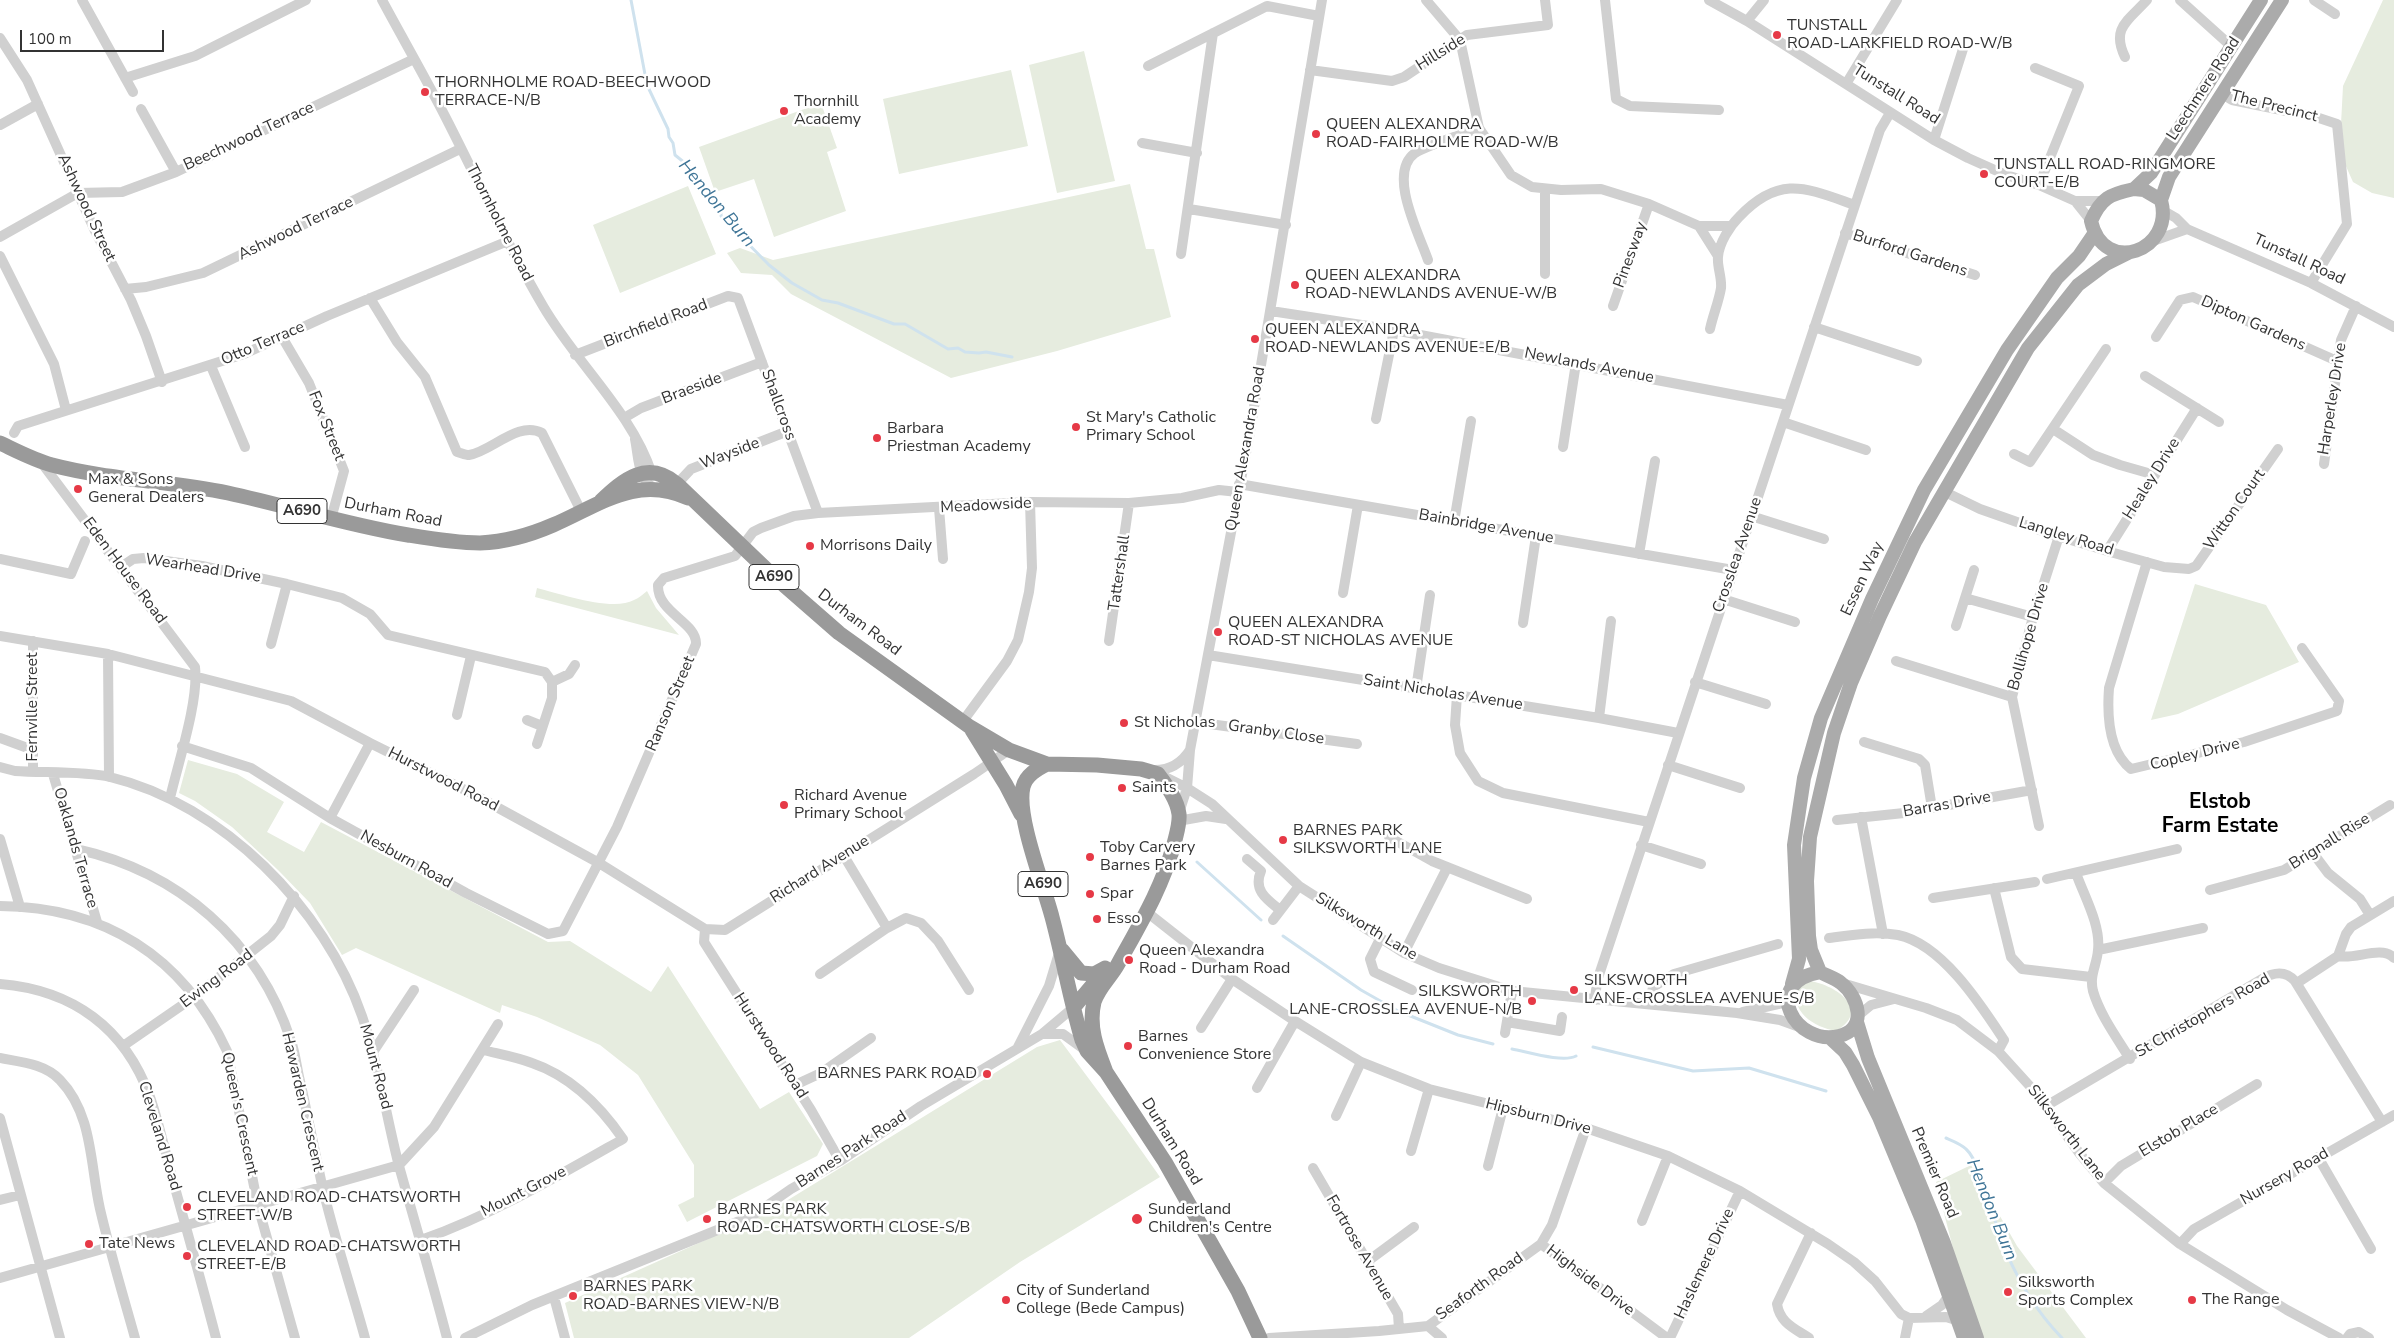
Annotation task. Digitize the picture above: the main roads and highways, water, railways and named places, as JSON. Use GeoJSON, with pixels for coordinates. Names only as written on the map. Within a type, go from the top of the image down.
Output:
{"type":"FeatureCollection","features":[{"type":"Feature","properties":{"kind":"highway","name":"Durham Road"},"geometry":{"type":"LineString","coordinates":[[0,443],[40,461],[66,468],[213,490],[330,519],[434,539],[480,542],[525,535],[555,525],[600,501],[633,491],[675,493],[690,499]]}},
{"type":"Feature","properties":{"kind":"highway","name":"Durham Road"},"geometry":{"type":"LineString","coordinates":[[600,501],[627,478],[646,473],[666,477],[677,484],[690,499],[839,633],[966,724],[1010,750],[1047,764],[1097,764],[1154,772],[1172,794],[1179,817],[1164,877],[1148,913],[1094,1002],[1092,1033],[1106,1072]]}},
{"type":"Feature","properties":{"kind":"highway","name":"Durham Road"},"geometry":{"type":"LineString","coordinates":[[966,724],[993,762],[1025,822]]}},
{"type":"Feature","properties":{"kind":"highway","name":"Durham Road"},"geometry":{"type":"LineString","coordinates":[[1047,764],[1035,770],[1023,786],[1022,799],[1025,822],[1087,1052],[1106,1072],[1165,1162],[1238,1291],[1260,1338]]}},
{"type":"Feature","properties":{"kind":"highway","name":"Durham Road"},"geometry":{"type":"LineString","coordinates":[[1060,947],[1077,969],[1088,975],[1094,974],[1110,964]]}},
{"type":"Feature","properties":{"kind":"highway","name":"Durham Road"},"geometry":{"type":"LineString","coordinates":[[1074,1007],[1126,948]]}},
{"type":"Feature","properties":{"kind":"main road","name":"Leechmere Road"},"geometry":{"type":"LineString","coordinates":[[2134,189],[2151,173],[2261,0]]}},
{"type":"Feature","properties":{"kind":"main road","name":"Leechmere Road"},"geometry":{"type":"LineString","coordinates":[[2163,206],[2169,177],[2282,0]]}},
{"type":"Feature","properties":{"kind":"main road"},"geometry":{"type":"LineString","coordinates":[[2231,46],[2246,56]]}},
{"type":"Feature","properties":{"kind":"main road","name":"Tunstall Road"},"geometry":{"type":"LineString","coordinates":[[2092,228],[2101,201],[2114,194],[2134,189],[2144,190],[2163,206]]}},
{"type":"Feature","properties":{"kind":"main road"},"geometry":{"type":"LineString","coordinates":[[2092,228],[2102,243],[2115,253],[2128,253],[2153,241],[2160,232],[2163,206]]}},
{"type":"Feature","properties":{"kind":"main road","name":"Essen Way"},"geometry":{"type":"LineString","coordinates":[[1792,984],[1799,959],[1794,845],[1804,778],[1822,718],[1872,599],[1924,490],[2007,350],[2057,278],[2079,256],[2092,228]]}},
{"type":"Feature","properties":{"kind":"main road","name":"Essen Way"},"geometry":{"type":"LineString","coordinates":[[1820,972],[1811,950],[1807,881],[1810,837],[1824,768],[1851,683],[1915,542],[2028,348],[2078,285],[2106,264],[2128,253]]}},
{"type":"Feature","properties":{"kind":"main road"},"geometry":{"type":"LineString","coordinates":[[1792,984],[1808,974],[1820,972]]}},
{"type":"Feature","properties":{"kind":"main road","name":"Premier Road"},"geometry":{"type":"LineString","coordinates":[[1820,972],[1841,983],[1856,1001],[1858,1018],[1872,1067],[1941,1234],[1977,1338]]}},
{"type":"Feature","properties":{"kind":"main road","name":"Premier Road"},"geometry":{"type":"LineString","coordinates":[[1792,984],[1788,992],[1787,1002],[1793,1020],[1817,1036],[1830,1038],[1845,1052],[1853,1065],[1878,1117],[1922,1220],[1964,1338]]}},
{"type":"Feature","properties":{"kind":"main road"},"geometry":{"type":"LineString","coordinates":[[1830,1038],[1850,1031],[1858,1018]]}},
{"type":"Feature","properties":{"kind":"waterway","name":"Hendon Burn"},"geometry":{"type":"LineString","coordinates":[[631,0],[647,85],[668,129],[675,155],[691,168],[700,180],[704,193],[721,209],[721,216],[769,265],[792,283],[822,300],[838,303],[894,324],[905,324],[948,349],[958,348],[965,352],[986,352],[1012,357]]}},
{"type":"Feature","properties":{"kind":"waterway","name":"Hendon Burn"},"geometry":{"type":"LineString","coordinates":[[1197,862],[1261,920]]}},
{"type":"Feature","properties":{"kind":"waterway","name":"Hendon Burn"},"geometry":{"type":"LineString","coordinates":[[1283,936],[1361,990],[1398,1011],[1458,1035],[1493,1044]]}},
{"type":"Feature","properties":{"kind":"waterway","name":"Hendon Burn"},"geometry":{"type":"LineString","coordinates":[[1593,1047],[1693,1071],[1749,1068],[1826,1091]]}},
{"type":"Feature","properties":{"kind":"waterway","name":"Hendon Burn"},"geometry":{"type":"LineString","coordinates":[[1512,1049],[1554,1058],[1576,1056]]}},
{"type":"Feature","properties":{"kind":"waterway","name":"Hendon Burn"},"geometry":{"type":"LineString","coordinates":[[1946,1138],[1962,1146],[1972,1156],[1983,1181],[2006,1252],[2023,1287],[2037,1308],[2062,1338]]}},
{"type":"Feature","properties":{"kind":"place","name":"TUNSTALL ROAD-LARKFIELD ROAD-W/B"},"geometry":{"type":"Point","coordinates":[1777,35]}},
{"type":"Feature","properties":{"kind":"place","name":"THORNHOLME ROAD-BEECHWOOD TERRACE-N/B"},"geometry":{"type":"Point","coordinates":[425,92]}},
{"type":"Feature","properties":{"kind":"place","name":"Thornhill Academy"},"geometry":{"type":"Point","coordinates":[784,111]}},
{"type":"Feature","properties":{"kind":"place","name":"QUEEN ALEXANDRA ROAD-FAIRHOLME ROAD-W/B"},"geometry":{"type":"Point","coordinates":[1316,134]}},
{"type":"Feature","properties":{"kind":"place","name":"TUNSTALL ROAD-RINGMORE COURT-E/B"},"geometry":{"type":"Point","coordinates":[1984,174]}},
{"type":"Feature","properties":{"kind":"place","name":"QUEEN ALEXANDRA ROAD-NEWLANDS AVENUE-W/B"},"geometry":{"type":"Point","coordinates":[1295,285]}},
{"type":"Feature","properties":{"kind":"place","name":"QUEEN ALEXANDRA ROAD-NEWLANDS AVENUE-E/B"},"geometry":{"type":"Point","coordinates":[1255,339]}},
{"type":"Feature","properties":{"kind":"place","name":"St Mary's Catholic Primary School"},"geometry":{"type":"Point","coordinates":[1076,427]}},
{"type":"Feature","properties":{"kind":"place","name":"Barbara Priestman Academy"},"geometry":{"type":"Point","coordinates":[877,438]}},
{"type":"Feature","properties":{"kind":"place","name":"Max & Sons General Dealers"},"geometry":{"type":"Point","coordinates":[78,489]}},
{"type":"Feature","properties":{"kind":"place","name":"Morrisons Daily"},"geometry":{"type":"Point","coordinates":[810,546]}},
{"type":"Feature","properties":{"kind":"place","name":"QUEEN ALEXANDRA ROAD-ST NICHOLAS AVENUE"},"geometry":{"type":"Point","coordinates":[1218,632]}},
{"type":"Feature","properties":{"kind":"place","name":"St Nicholas"},"geometry":{"type":"Point","coordinates":[1124,723]}},
{"type":"Feature","properties":{"kind":"place","name":"Saints"},"geometry":{"type":"Point","coordinates":[1122,788]}},
{"type":"Feature","properties":{"kind":"place","name":"Richard Avenue Primary School"},"geometry":{"type":"Point","coordinates":[784,805]}},
{"type":"Feature","properties":{"kind":"place","name":"BARNES PARK SILKSWORTH LANE"},"geometry":{"type":"Point","coordinates":[1283,840]}},
{"type":"Feature","properties":{"kind":"place","name":"Toby Carvery Barnes Park"},"geometry":{"type":"Point","coordinates":[1090,857]}},
{"type":"Feature","properties":{"kind":"place","name":"Spar"},"geometry":{"type":"Point","coordinates":[1090,894]}},
{"type":"Feature","properties":{"kind":"place","name":"Esso"},"geometry":{"type":"Point","coordinates":[1097,919]}},
{"type":"Feature","properties":{"kind":"place","name":"Queen Alexandra Road - Durham Road"},"geometry":{"type":"Point","coordinates":[1129,960]}},
{"type":"Feature","properties":{"kind":"place","name":"SILKSWORTH LANE-CROSSLEA AVENUE-S/B"},"geometry":{"type":"Point","coordinates":[1574,990]}},
{"type":"Feature","properties":{"kind":"place","name":"SILKSWORTH LANE-CROSSLEA AVENUE-N/B"},"geometry":{"type":"Point","coordinates":[1532,1001]}},
{"type":"Feature","properties":{"kind":"place","name":"Barnes Convenience Store"},"geometry":{"type":"Point","coordinates":[1128,1046]}},
{"type":"Feature","properties":{"kind":"place","name":"BARNES PARK ROAD"},"geometry":{"type":"Point","coordinates":[987,1074]}},
{"type":"Feature","properties":{"kind":"place","name":"CLEVELAND ROAD-CHATSWORTH STREET-W/B"},"geometry":{"type":"Point","coordinates":[187,1207]}},
{"type":"Feature","properties":{"kind":"place","name":"BARNES PARK ROAD-CHATSWORTH CLOSE-S/B"},"geometry":{"type":"Point","coordinates":[707,1219]}},
{"type":"Feature","properties":{"kind":"place","name":"Sunderland Children's Centre"},"geometry":{"type":"Point","coordinates":[1137,1219]}},
{"type":"Feature","properties":{"kind":"place","name":"Tate News"},"geometry":{"type":"Point","coordinates":[89,1244]}},
{"type":"Feature","properties":{"kind":"place","name":"CLEVELAND ROAD-CHATSWORTH STREET-E/B"},"geometry":{"type":"Point","coordinates":[187,1256]}},
{"type":"Feature","properties":{"kind":"place","name":"Silksworth Sports Complex"},"geometry":{"type":"Point","coordinates":[2008,1292]}},
{"type":"Feature","properties":{"kind":"place","name":"BARNES PARK ROAD-BARNES VIEW-N/B"},"geometry":{"type":"Point","coordinates":[573,1296]}},
{"type":"Feature","properties":{"kind":"place","name":"City of Sunderland College (Bede Campus)"},"geometry":{"type":"Point","coordinates":[1006,1300]}},
{"type":"Feature","properties":{"kind":"place","name":"The Range"},"geometry":{"type":"Point","coordinates":[2192,1300]}},
{"type":"Feature","properties":{"kind":"district","name":"Elstob Farm Estate"},"geometry":{"type":"Point","coordinates":[2220,815]}}]}
